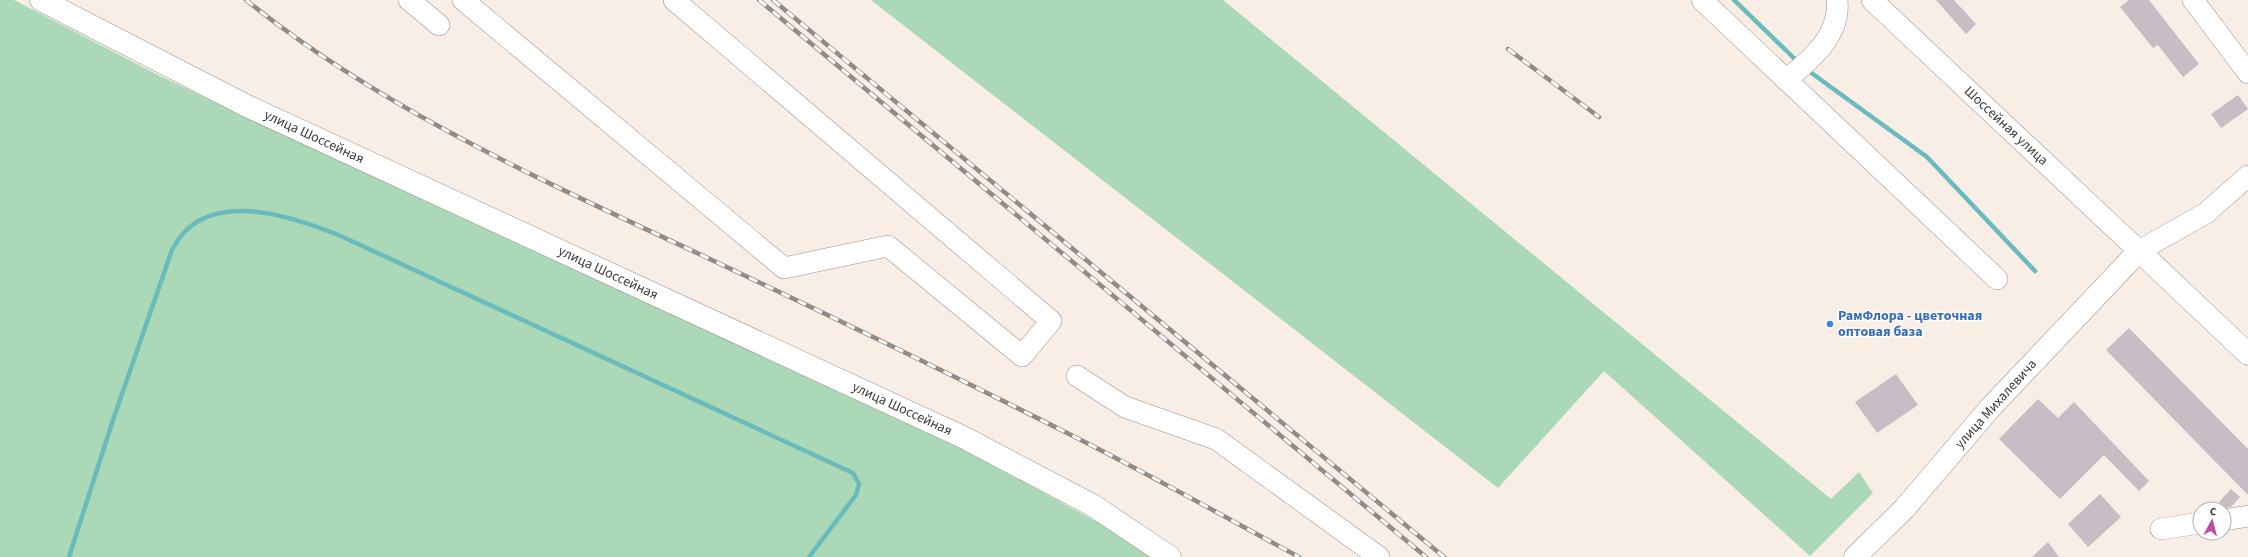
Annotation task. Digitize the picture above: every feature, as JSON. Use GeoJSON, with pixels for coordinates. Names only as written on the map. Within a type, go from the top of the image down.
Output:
{"type":"FeatureCollection","features":[{"type":"Feature","properties":{"kind":"main road","name":"улица Шоссейная"},"geometry":{"type":"LineString","coordinates":[[41,0],[247,106],[963,437],[1094,506],[1170,557]]}},
{"type":"Feature","properties":{"kind":"main road"},"geometry":{"type":"LineString","coordinates":[[2139,251],[2248,354]]}},
{"type":"Feature","properties":{"kind":"main road","name":"улица Михалевича"},"geometry":{"type":"LineString","coordinates":[[1855,557],[1904,508],[1991,407],[2139,251]]}},
{"type":"Feature","properties":{"kind":"street"},"geometry":{"type":"LineString","coordinates":[[409,0],[439,25]]}},
{"type":"Feature","properties":{"kind":"street"},"geometry":{"type":"LineString","coordinates":[[463,0],[784,268],[888,246],[1022,356],[1051,321],[674,0]]}},
{"type":"Feature","properties":{"kind":"street"},"geometry":{"type":"LineString","coordinates":[[1702,0],[1996,280]]}},
{"type":"Feature","properties":{"kind":"street"},"geometry":{"type":"LineString","coordinates":[[1786,80],[1815,56],[1828,38],[1839,10],[1838,0]]}},
{"type":"Feature","properties":{"kind":"street","name":"Шоссейная улица"},"geometry":{"type":"LineString","coordinates":[[1872,0],[2139,251]]}},
{"type":"Feature","properties":{"kind":"street"},"geometry":{"type":"LineString","coordinates":[[2193,0],[2248,73]]}},
{"type":"Feature","properties":{"kind":"street"},"geometry":{"type":"LineString","coordinates":[[2139,251],[2206,213],[2248,176]]}},
{"type":"Feature","properties":{"kind":"street"},"geometry":{"type":"LineString","coordinates":[[1077,376],[1125,406],[1216,439],[1379,557]]}},
{"type":"Feature","properties":{"kind":"street"},"geometry":{"type":"LineString","coordinates":[[2232,519],[2248,516]]}},
{"type":"Feature","properties":{"kind":"street"},"geometry":{"type":"LineString","coordinates":[[2161,530],[2192,524]]}},
{"type":"Feature","properties":{"kind":"green space"},"geometry":{"type":"Polygon","coordinates":[[[0,0],[14,0],[158,75],[286,136],[615,287],[964,450],[1101,524],[1150,557],[0,557],[0,0]]]}},
{"type":"Feature","properties":{"kind":"green space"},"geometry":{"type":"Polygon","coordinates":[[[871,0],[1223,0],[1831,499],[1859,472],[1873,493],[1810,556],[1604,371],[1498,488],[871,0]]]}},
{"type":"Feature","properties":{"kind":"building"},"geometry":{"type":"Polygon","coordinates":[[[1936,0],[1954,0],[1976,24],[1966,34],[1936,0]]]}},
{"type":"Feature","properties":{"kind":"building"},"geometry":{"type":"Polygon","coordinates":[[[2129,0],[2149,0],[2199,64],[2183,77],[2158,45],[2153,48],[2120,7],[2129,0]]]}},
{"type":"Feature","properties":{"kind":"building"},"geometry":{"type":"Polygon","coordinates":[[[2238,95],[2248,109],[2221,128],[2211,114],[2238,95]]]}},
{"type":"Feature","properties":{"kind":"building"},"geometry":{"type":"Polygon","coordinates":[[[2129,328],[2248,449],[2248,495],[2106,350],[2129,328]]]}},
{"type":"Feature","properties":{"kind":"building"},"geometry":{"type":"Polygon","coordinates":[[[1896,374],[1918,405],[1877,433],[1855,402],[1896,374]]]}},
{"type":"Feature","properties":{"kind":"building"},"geometry":{"type":"Polygon","coordinates":[[[2038,399],[2058,418],[2074,402],[2149,481],[2139,491],[2104,455],[2060,499],[1999,439],[2038,399]]]}},
{"type":"Feature","properties":{"kind":"building"},"geometry":{"type":"Polygon","coordinates":[[[2231,489],[2240,497],[2232,506],[2232,501],[2220,501],[2231,489]]]}},
{"type":"Feature","properties":{"kind":"building"},"geometry":{"type":"Polygon","coordinates":[[[2100,494],[2121,517],[2088,547],[2068,524],[2100,494]]]}},
{"type":"Feature","properties":{"kind":"building"},"geometry":{"type":"Polygon","coordinates":[[[2048,542],[2059,557],[2032,557],[2048,542]]]}},
{"type":"Feature","properties":{"kind":"waterway"},"geometry":{"type":"LineString","coordinates":[[1734,0],[1799,63]]}},
{"type":"Feature","properties":{"kind":"waterway"},"geometry":{"type":"LineString","coordinates":[[1806,69],[1927,157],[2035,271]]}},
{"type":"Feature","properties":{"kind":"waterway"},"geometry":{"type":"LineString","coordinates":[[69,557],[113,420],[172,250],[186,230],[205,218],[227,212],[250,211],[299,221],[343,237],[853,473],[859,484],[856,495],[809,557]]}},
{"type":"Feature","properties":{"kind":"railway"},"geometry":{"type":"LineString","coordinates":[[246,0],[304,43],[364,83],[427,120],[491,154],[997,398],[1133,467],[1299,557]]}},
{"type":"Feature","properties":{"kind":"railway"},"geometry":{"type":"LineString","coordinates":[[759,0],[1426,557]]}},
{"type":"Feature","properties":{"kind":"railway"},"geometry":{"type":"LineString","coordinates":[[773,0],[1444,557]]}},
{"type":"Feature","properties":{"kind":"railway"},"geometry":{"type":"LineString","coordinates":[[1508,49],[1599,117]]}},
{"type":"Feature","properties":{"kind":"place","name":"РамФлора - цветочная оптовая база"},"geometry":{"type":"Point","coordinates":[1830,324]}}]}
